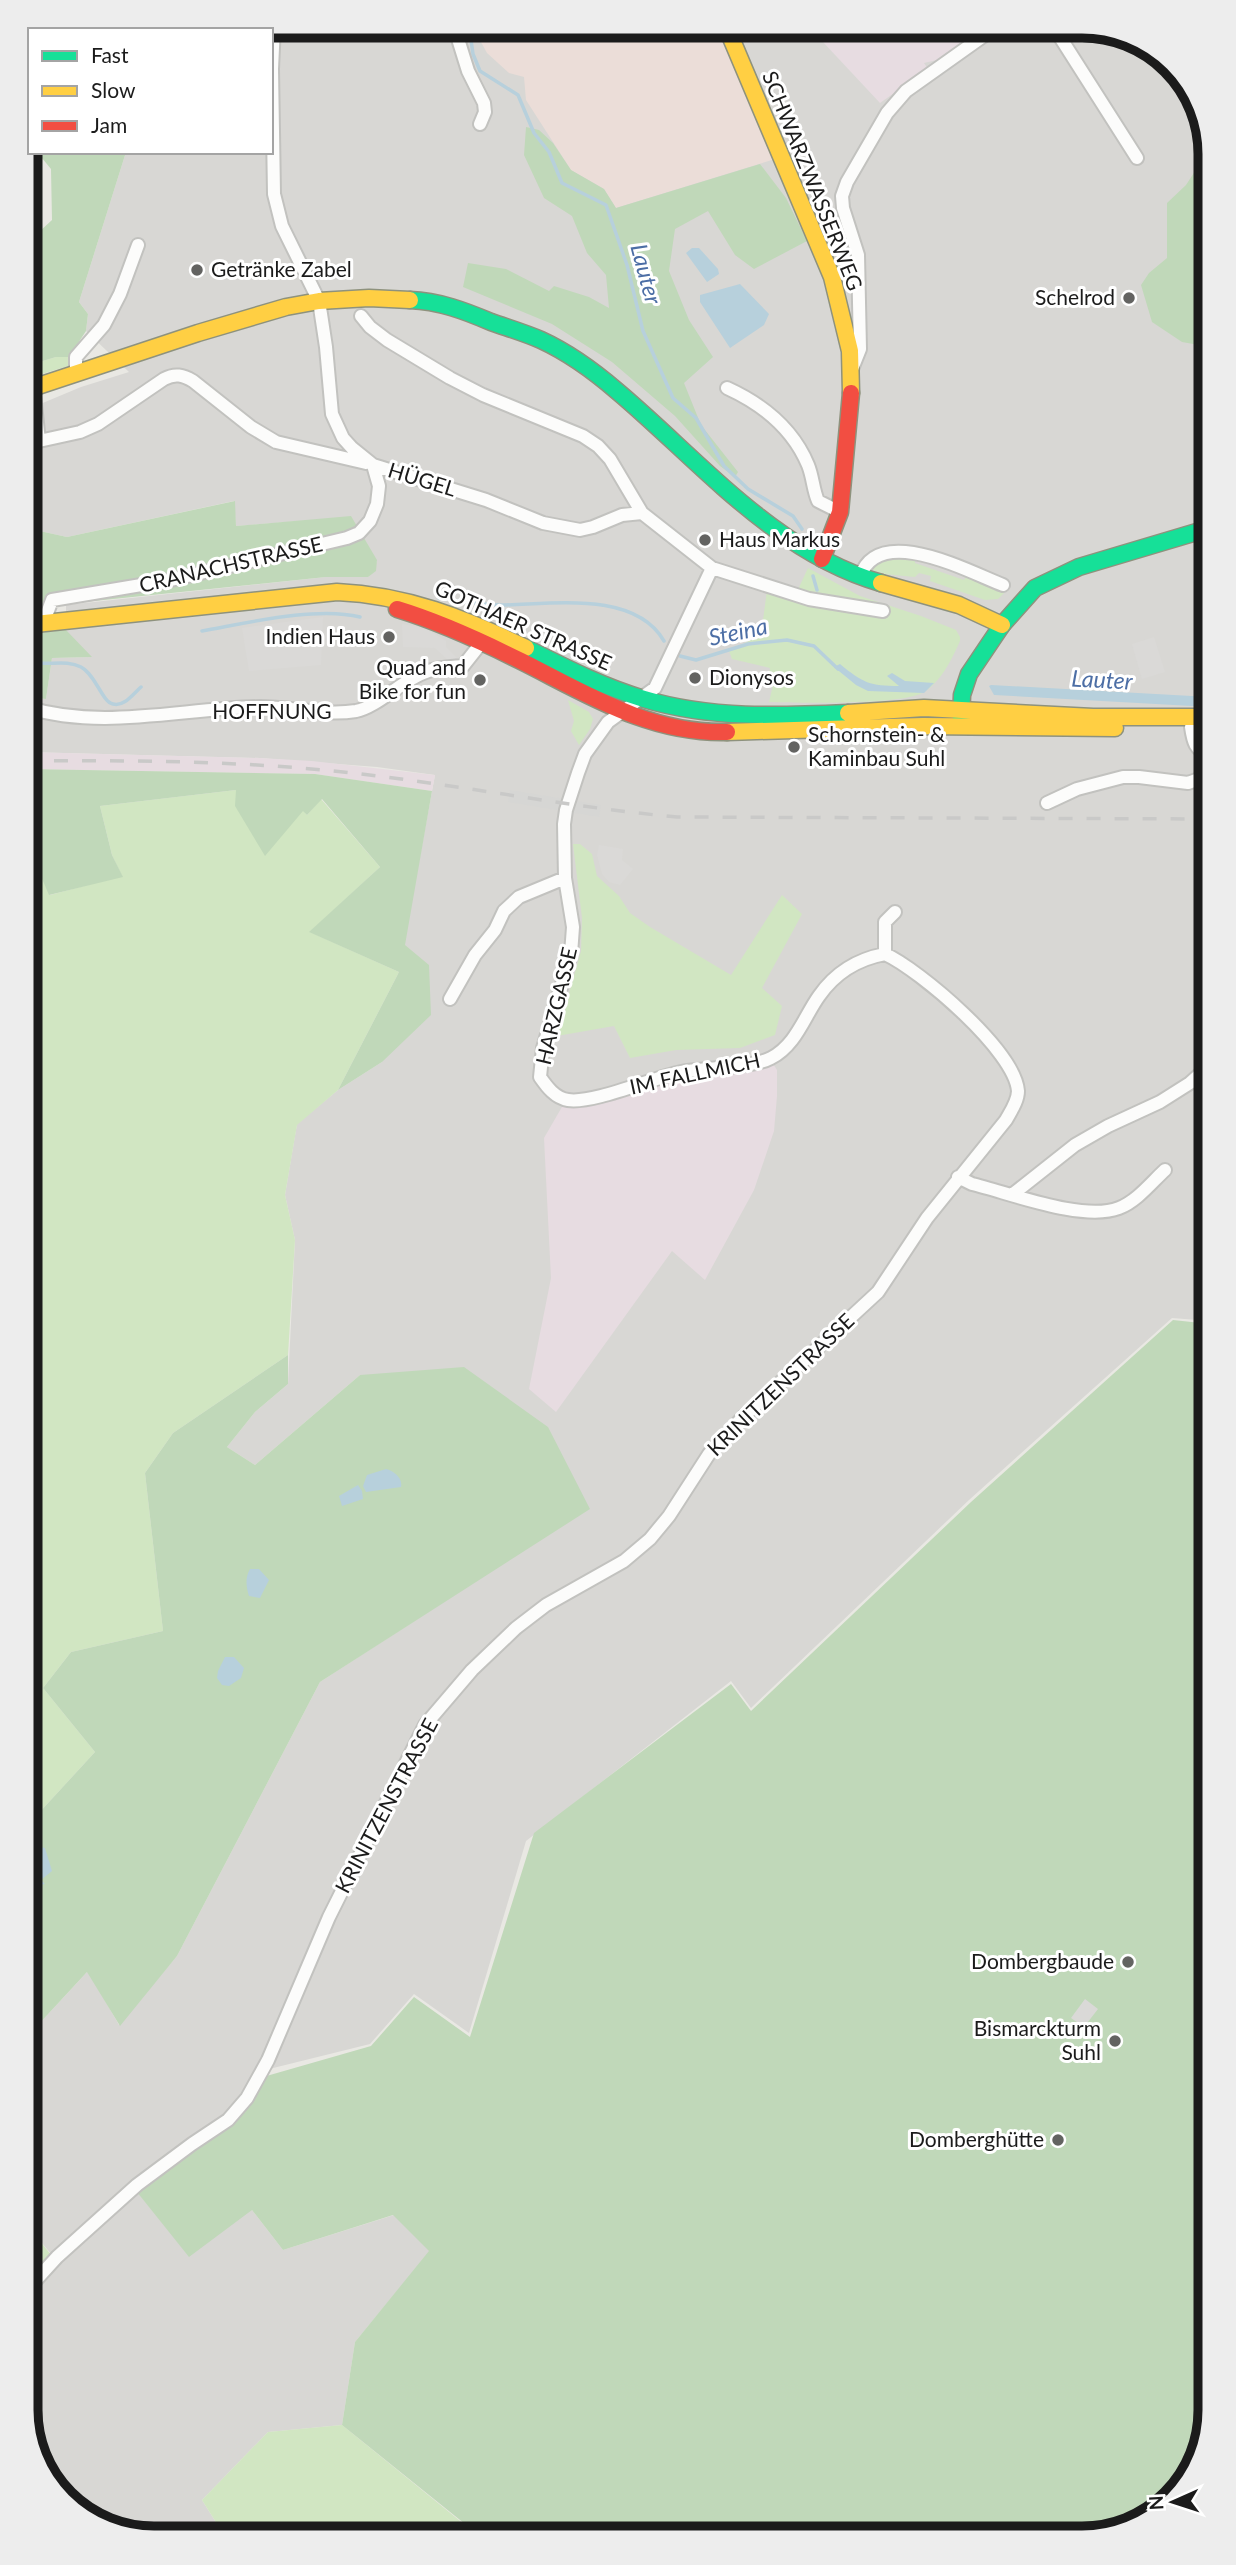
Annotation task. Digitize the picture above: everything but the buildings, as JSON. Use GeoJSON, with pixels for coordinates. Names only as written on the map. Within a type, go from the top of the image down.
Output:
{"type":"FeatureCollection","features":[{"type":"Feature","properties":{"kind":"main road","name":"SCHWARZWASSERWEG"},"geometry":{"type":"LineString","coordinates":[[731,39],[832,277],[850,351],[851,406],[840,512],[822,559]]}},
{"type":"Feature","properties":{"kind":"main road"},"geometry":{"type":"LineString","coordinates":[[39,385],[236,321],[319,301],[369,298],[422,300],[450,306],[543,341],[579,363],[616,390],[692,461],[750,510],[822,559],[860,577],[960,605],[1002,625]]}},
{"type":"Feature","properties":{"kind":"main road"},"geometry":{"type":"LineString","coordinates":[[961,726],[961,709],[968,677],[1002,625],[1035,588],[1064,573],[1198,531]]}},
{"type":"Feature","properties":{"kind":"main road"},"geometry":{"type":"LineString","coordinates":[[39,624],[322,594],[411,612],[486,637],[587,697],[621,711],[674,727],[720,732],[961,726],[1198,727]]}},
{"type":"Feature","properties":{"kind":"main road","name":"GOTHAER STRASSE"},"geometry":{"type":"LineString","coordinates":[[486,637],[642,699],[700,712],[867,712],[922,708],[1132,718],[1198,717]]}},
{"type":"Feature","properties":{"kind":"street"},"geometry":{"type":"LineString","coordinates":[[458,38],[468,71],[484,103],[485,112],[480,124]]}},
{"type":"Feature","properties":{"kind":"street"},"geometry":{"type":"LineString","coordinates":[[852,369],[860,349],[858,255],[843,208],[842,196],[846,182],[887,113],[906,91],[979,39]]}},
{"type":"Feature","properties":{"kind":"street"},"geometry":{"type":"LineString","coordinates":[[1061,39],[1137,158]]}},
{"type":"Feature","properties":{"kind":"street","name":"HÜGEL"},"geometry":{"type":"LineString","coordinates":[[273,132],[274,194],[282,226],[292,250],[319,301],[332,414],[343,438],[352,448],[373,464],[486,500],[542,523],[568,529],[593,527],[622,515],[642,513]]}},
{"type":"Feature","properties":{"kind":"street"},"geometry":{"type":"LineString","coordinates":[[76,372],[76,357],[104,325],[120,294],[138,245]]}},
{"type":"Feature","properties":{"kind":"street"},"geometry":{"type":"LineString","coordinates":[[361,316],[387,340],[450,379],[583,436],[598,446],[610,459],[642,513],[712,568],[809,599],[883,611]]}},
{"type":"Feature","properties":{"kind":"street"},"geometry":{"type":"LineString","coordinates":[[39,440],[66,436],[98,424],[164,379],[183,375],[251,427],[276,442],[373,464]]}},
{"type":"Feature","properties":{"kind":"street"},"geometry":{"type":"LineString","coordinates":[[727,388],[767,411],[787,432],[809,466],[818,501],[840,512]]}},
{"type":"Feature","properties":{"kind":"street","name":"CRANACHSTRASSE"},"geometry":{"type":"LineString","coordinates":[[39,619],[52,600],[170,580],[306,549],[359,533],[370,522],[377,504],[379,486],[373,464]]}},
{"type":"Feature","properties":{"kind":"street"},"geometry":{"type":"LineString","coordinates":[[860,577],[865,565],[874,559],[896,550],[908,550],[1003,585]]}},
{"type":"Feature","properties":{"kind":"street"},"geometry":{"type":"LineString","coordinates":[[642,699],[659,683],[712,568]]}},
{"type":"Feature","properties":{"kind":"street","name":"HOFFNUNG"},"geometry":{"type":"LineString","coordinates":[[39,711],[93,719],[257,707],[291,707],[326,713],[359,711],[425,672],[463,666],[486,637]]}},
{"type":"Feature","properties":{"kind":"street","name":"HARZGASSE"},"geometry":{"type":"LineString","coordinates":[[587,1100],[566,1100],[551,1092],[540,1077],[543,1048],[571,954],[573,927],[565,878],[564,824],[574,785],[591,746],[608,722],[642,699]]}},
{"type":"Feature","properties":{"kind":"street"},"geometry":{"type":"LineString","coordinates":[[1191,727],[1195,747],[1198,750]]}},
{"type":"Feature","properties":{"kind":"street"},"geometry":{"type":"LineString","coordinates":[[1048,803],[1077,789],[1123,777],[1188,783],[1198,779]]}},
{"type":"Feature","properties":{"kind":"street"},"geometry":{"type":"LineString","coordinates":[[450,999],[475,955],[495,930],[505,911],[519,897],[565,878]]}},
{"type":"Feature","properties":{"kind":"street"},"geometry":{"type":"LineString","coordinates":[[885,954],[885,922],[895,912]]}},
{"type":"Feature","properties":{"kind":"street","name":"IM FALLMICH"},"geometry":{"type":"LineString","coordinates":[[587,1100],[681,1072],[770,1059],[788,1044],[807,1020],[818,997],[830,982],[853,964],[867,957],[885,954]]}},
{"type":"Feature","properties":{"kind":"street","name":"KRINITZENSTRASSE"},"geometry":{"type":"LineString","coordinates":[[38,2278],[137,2185],[228,2120],[247,2098],[268,2060],[329,1917],[425,1725],[472,1670],[516,1628],[546,1605],[624,1561],[650,1539],[669,1516],[709,1454],[744,1416],[878,1292],[927,1218],[1006,1120],[1016,1104],[1018,1090],[1012,1072],[969,1017],[900,961],[885,954]]}},
{"type":"Feature","properties":{"kind":"street"},"geometry":{"type":"LineString","coordinates":[[1013,1194],[1075,1145],[1160,1102],[1198,1076]]}},
{"type":"Feature","properties":{"kind":"street"},"geometry":{"type":"LineString","coordinates":[[958,1177],[972,1184],[1066,1210],[1104,1211],[1120,1208],[1136,1198],[1165,1170]]}},
{"type":"Feature","properties":{"kind":"shaded area"},"geometry":{"type":"Polygon","coordinates":[[[273,38],[1089,39],[1133,50],[1164,72],[1182,96],[1195,132],[1198,154],[1198,1320],[1172,1318],[969,1500],[751,1708],[731,1681],[526,1841],[469,2033],[414,1994],[370,2044],[257,2072],[226,2116],[252,2210],[283,2250],[394,2215],[430,2251],[355,2342],[342,2425],[268,2432],[202,2500],[217,2526],[147,2526],[103,2515],[78,2498],[62,2481],[47,2455],[38,2411],[38,2270],[52,2255],[38,2238],[38,2025],[88,1971],[119,2025],[177,1956],[320,1682],[589,1508],[360,1375],[255,1465],[227,1447],[255,1412],[288,1384],[295,1240],[285,1195],[297,1124],[338,1090],[382,1062],[435,775],[377,767],[260,758],[39,752],[39,698],[46,699],[52,658],[91,657],[66,632],[66,605],[326,577],[368,577],[377,561],[365,541],[301,521],[236,526],[234,501],[67,537],[39,531],[39,405],[81,387],[129,372],[86,331],[88,314],[79,302],[125,154],[273,154],[273,38]]]}},
{"type":"Feature","properties":{"kind":"shaded area"},"geometry":{"type":"Polygon","coordinates":[[[479,38],[723,39],[775,159],[616,208],[604,189],[571,170],[526,100],[524,77],[509,73],[487,53],[479,38]]]}},
{"type":"Feature","properties":{"kind":"shaded area"},"geometry":{"type":"Polygon","coordinates":[[[820,39],[970,39],[937,60],[924,63],[928,69],[880,103],[820,39]]]}},
{"type":"Feature","properties":{"kind":"shaded area"},"geometry":{"type":"Polygon","coordinates":[[[323,617],[321,665],[249,671],[242,628],[323,617]]]}},
{"type":"Feature","properties":{"kind":"shaded area"},"geometry":{"type":"Polygon","coordinates":[[[402,624],[425,628],[446,641],[446,647],[457,658],[449,661],[435,648],[403,647],[402,624]]]}},
{"type":"Feature","properties":{"kind":"shaded area"},"geometry":{"type":"Polygon","coordinates":[[[1154,637],[1165,672],[1142,679],[1132,644],[1154,637]]]}},
{"type":"Feature","properties":{"kind":"shaded area"},"geometry":{"type":"Polygon","coordinates":[[[39,752],[260,758],[435,775],[432,791],[315,774],[39,769],[39,752]]]}},
{"type":"Feature","properties":{"kind":"shaded area"},"geometry":{"type":"Polygon","coordinates":[[[599,845],[623,849],[622,860],[633,869],[620,885],[609,882],[602,874],[597,855],[599,845]]]}},
{"type":"Feature","properties":{"kind":"shaded area"},"geometry":{"type":"Polygon","coordinates":[[[770,1059],[777,1070],[774,1131],[754,1190],[705,1280],[672,1251],[556,1412],[529,1389],[551,1278],[544,1138],[566,1100],[652,1080],[770,1059]]]}},
{"type":"Feature","properties":{"kind":"shaded area"},"geometry":{"type":"Polygon","coordinates":[[[1085,1999],[1098,2009],[1084,2027],[1071,2018],[1085,1999]]]}},
{"type":"Feature","properties":{"kind":"green space"},"geometry":{"type":"Polygon","coordinates":[[[526,127],[539,130],[553,143],[571,170],[604,189],[616,208],[760,164],[786,198],[807,241],[754,269],[735,255],[708,211],[675,229],[669,271],[689,320],[713,357],[684,383],[701,425],[738,472],[735,477],[720,466],[675,416],[612,362],[552,324],[463,287],[468,263],[506,269],[549,291],[554,286],[589,297],[609,308],[606,275],[587,253],[572,216],[544,198],[524,155],[526,127]]]}},
{"type":"Feature","properties":{"kind":"green space"},"geometry":{"type":"Polygon","coordinates":[[[39,154],[125,154],[79,302],[88,314],[86,331],[69,357],[56,357],[39,362],[39,232],[52,220],[51,169],[39,154]]]}},
{"type":"Feature","properties":{"kind":"green space"},"geometry":{"type":"Polygon","coordinates":[[[1198,167],[1198,345],[1182,342],[1152,322],[1141,285],[1149,273],[1167,258],[1167,203],[1186,185],[1198,167]]]}},
{"type":"Feature","properties":{"kind":"green space"},"geometry":{"type":"Polygon","coordinates":[[[56,357],[69,357],[68,366],[39,375],[39,362],[56,357]]]}},
{"type":"Feature","properties":{"kind":"green space"},"geometry":{"type":"Polygon","coordinates":[[[235,501],[236,526],[351,516],[377,560],[376,571],[368,577],[326,577],[39,607],[39,531],[67,537],[235,501]]]}},
{"type":"Feature","properties":{"kind":"green space"},"geometry":{"type":"Polygon","coordinates":[[[915,555],[915,563],[964,580],[968,574],[1005,592],[998,599],[985,600],[930,581],[931,576],[919,573],[915,577],[884,574],[871,569],[873,565],[887,558],[915,555]]]}},
{"type":"Feature","properties":{"kind":"green space"},"geometry":{"type":"Polygon","coordinates":[[[808,568],[860,596],[956,630],[960,641],[934,684],[922,693],[893,700],[769,702],[773,685],[767,683],[770,668],[732,659],[729,651],[761,635],[767,590],[794,598],[808,568]]]}},
{"type":"Feature","properties":{"kind":"green space"},"geometry":{"type":"Polygon","coordinates":[[[66,630],[92,657],[52,658],[46,699],[39,698],[39,633],[66,630]]]}},
{"type":"Feature","properties":{"kind":"green space"},"geometry":{"type":"Polygon","coordinates":[[[568,700],[589,712],[593,719],[579,745],[571,731],[574,721],[568,700]]]}},
{"type":"Feature","properties":{"kind":"green space"},"geometry":{"type":"Polygon","coordinates":[[[39,769],[315,774],[432,791],[405,945],[429,965],[431,1015],[382,1062],[338,1090],[399,972],[309,932],[380,867],[322,799],[307,815],[303,811],[265,856],[235,806],[236,790],[100,806],[112,855],[123,877],[49,895],[39,871],[39,769]]]}},
{"type":"Feature","properties":{"kind":"green space"},"geometry":{"type":"Polygon","coordinates":[[[236,790],[303,810],[307,815],[321,799],[380,867],[310,932],[399,972],[338,1090],[297,1125],[285,1195],[295,1240],[288,1355],[173,1433],[145,1473],[163,1631],[71,1652],[43,1688],[95,1752],[38,1814],[39,870],[50,895],[122,876],[112,855],[100,806],[236,790]]]}},
{"type":"Feature","properties":{"kind":"green space"},"geometry":{"type":"Polygon","coordinates":[[[573,844],[580,844],[592,854],[597,876],[619,896],[630,913],[731,975],[782,895],[802,914],[762,988],[782,1006],[775,1035],[740,1048],[676,1050],[630,1058],[614,1026],[557,1036],[581,951],[582,918],[573,844]]]}},
{"type":"Feature","properties":{"kind":"green space"},"geometry":{"type":"Polygon","coordinates":[[[1173,1320],[1198,1323],[1198,2411],[1197,2426],[1183,2467],[1138,2467],[1138,2511],[1126,2518],[1082,2526],[463,2526],[465,2524],[342,2425],[355,2342],[429,2251],[393,2215],[283,2250],[252,2210],[189,2257],[137,2192],[185,2154],[263,2077],[371,2046],[414,1997],[470,2037],[534,1833],[731,1684],[751,1711],[971,1502],[1173,1320]]]}},
{"type":"Feature","properties":{"kind":"green space"},"geometry":{"type":"Polygon","coordinates":[[[288,1355],[288,1384],[255,1412],[227,1447],[255,1465],[360,1375],[464,1367],[548,1427],[590,1509],[320,1682],[177,1956],[120,2026],[87,1972],[38,2025],[38,1814],[95,1752],[43,1688],[71,1652],[163,1631],[145,1473],[173,1433],[288,1355]]]}},
{"type":"Feature","properties":{"kind":"green space"},"geometry":{"type":"Polygon","coordinates":[[[38,2239],[52,2256],[38,2270],[38,2239]]]}},
{"type":"Feature","properties":{"kind":"green space"},"geometry":{"type":"Polygon","coordinates":[[[342,2425],[465,2525],[217,2526],[202,2500],[268,2432],[342,2425]]]}},
{"type":"Feature","properties":{"kind":"water"},"geometry":{"type":"Polygon","coordinates":[[[692,248],[699,248],[718,269],[719,274],[707,282],[686,253],[692,248]]]}},
{"type":"Feature","properties":{"kind":"water"},"geometry":{"type":"Polygon","coordinates":[[[740,284],[769,314],[764,325],[730,348],[700,302],[700,295],[740,284]]]}},
{"type":"Feature","properties":{"kind":"water"},"geometry":{"type":"Polygon","coordinates":[[[840,664],[861,679],[874,684],[899,686],[887,676],[892,673],[905,681],[934,683],[924,693],[868,691],[834,667],[840,664]]]}},
{"type":"Feature","properties":{"kind":"water"},"geometry":{"type":"Polygon","coordinates":[[[989,686],[1198,696],[1198,706],[994,695],[989,686]]]}},
{"type":"Feature","properties":{"kind":"water"},"geometry":{"type":"Polygon","coordinates":[[[386,1469],[397,1475],[401,1487],[366,1492],[363,1486],[367,1475],[386,1469]]]}},
{"type":"Feature","properties":{"kind":"water"},"geometry":{"type":"Polygon","coordinates":[[[358,1485],[363,1499],[342,1506],[339,1496],[358,1485]]]}},
{"type":"Feature","properties":{"kind":"water"},"geometry":{"type":"Polygon","coordinates":[[[250,1569],[259,1569],[269,1580],[260,1598],[249,1596],[246,1582],[250,1569]]]}},
{"type":"Feature","properties":{"kind":"water"},"geometry":{"type":"Polygon","coordinates":[[[225,1657],[234,1657],[244,1668],[241,1678],[229,1686],[222,1685],[217,1678],[225,1657]]]}},
{"type":"Feature","properties":{"kind":"water"},"geometry":{"type":"Polygon","coordinates":[[[38,1846],[45,1848],[52,1871],[41,1880],[45,1884],[38,1886],[38,1846]]]}},
{"type":"Feature","properties":{"kind":"pier"},"geometry":{"type":"Polygon","coordinates":[[[510,790],[601,805],[599,817],[508,802],[510,790]]]}},
{"type":"Feature","properties":{"kind":"waterway","name":"Lauter"},"geometry":{"type":"LineString","coordinates":[[471,38],[473,54],[480,71],[518,95],[534,133],[549,152],[562,183],[606,205],[627,265],[643,331],[673,398],[696,418],[724,466],[748,489],[793,516],[802,529]]}},
{"type":"Feature","properties":{"kind":"waterway","name":"Lauter"},"geometry":{"type":"LineString","coordinates":[[813,576],[817,590]]}},
{"type":"Feature","properties":{"kind":"waterway","name":"Steina"},"geometry":{"type":"LineString","coordinates":[[439,598],[496,605],[569,603],[614,607],[634,614],[651,625],[664,641]]}},
{"type":"Feature","properties":{"kind":"waterway","name":"Steina"},"geometry":{"type":"LineString","coordinates":[[202,631],[303,614],[324,613],[360,617]]}},
{"type":"Feature","properties":{"kind":"waterway","name":"Steina"},"geometry":{"type":"LineString","coordinates":[[680,656],[696,660],[748,644],[787,640],[814,646],[838,669]]}},
{"type":"Feature","properties":{"kind":"waterway","name":"Steina"},"geometry":{"type":"LineString","coordinates":[[39,663],[68,663],[81,667],[91,676],[105,698],[113,704],[125,702],[141,687]]}},
{"type":"Feature","properties":{"kind":"railway"},"geometry":{"type":"LineString","coordinates":[[39,761],[158,761],[290,767],[377,776],[677,817],[1198,819]]}},
{"type":"Feature","properties":{"kind":"traffic: fast"},"geometry":{"type":"LineString","coordinates":[[410,300],[442,304],[462,310],[535,337],[561,350],[608,384],[708,474],[772,527],[806,550],[843,569],[881,583]]}},
{"type":"Feature","properties":{"kind":"traffic: fast"},"geometry":{"type":"LineString","coordinates":[[961,720],[962,695],[969,674],[1002,625],[1035,588],[1079,567],[1198,532]]}},
{"type":"Feature","properties":{"kind":"traffic: fast"},"geometry":{"type":"LineString","coordinates":[[526,648],[614,689],[669,705],[746,715],[848,713]]}},
{"type":"Feature","properties":{"kind":"traffic: slow"},"geometry":{"type":"LineString","coordinates":[[731,39],[832,277],[850,351],[851,393]]}},
{"type":"Feature","properties":{"kind":"traffic: slow"},"geometry":{"type":"LineString","coordinates":[[39,386],[286,307],[319,301],[369,298],[410,300]]}},
{"type":"Feature","properties":{"kind":"traffic: slow"},"geometry":{"type":"LineString","coordinates":[[881,583],[959,605],[1002,625]]}},
{"type":"Feature","properties":{"kind":"traffic: slow"},"geometry":{"type":"LineString","coordinates":[[39,624],[337,592],[411,603],[457,618],[526,648]]}},
{"type":"Feature","properties":{"kind":"traffic: slow"},"geometry":{"type":"LineString","coordinates":[[848,713],[924,708],[1093,717],[1198,717]]}},
{"type":"Feature","properties":{"kind":"traffic: slow"},"geometry":{"type":"LineString","coordinates":[[727,732],[923,726],[1115,728]]}},
{"type":"Feature","properties":{"kind":"traffic: jam"},"geometry":{"type":"LineString","coordinates":[[822,559],[840,512],[851,393]]}},
{"type":"Feature","properties":{"kind":"traffic: jam"},"geometry":{"type":"LineString","coordinates":[[397,609],[476,639],[620,710],[671,726],[727,732]]}},
{"type":"Feature","properties":{"kind":"place","name":"Getränke Zabel"},"geometry":{"type":"Point","coordinates":[197,270]}},
{"type":"Feature","properties":{"kind":"place","name":"Schelrod"},"geometry":{"type":"Point","coordinates":[1129,298]}},
{"type":"Feature","properties":{"kind":"place","name":"Haus Markus"},"geometry":{"type":"Point","coordinates":[705,540]}},
{"type":"Feature","properties":{"kind":"place","name":"Indien Haus"},"geometry":{"type":"Point","coordinates":[389,637]}},
{"type":"Feature","properties":{"kind":"place","name":"Dionysos"},"geometry":{"type":"Point","coordinates":[695,678]}},
{"type":"Feature","properties":{"kind":"place","name":"Quad and Bike for fun"},"geometry":{"type":"Point","coordinates":[480,680]}},
{"type":"Feature","properties":{"kind":"place","name":"Schornstein- & Kaminbau Suhl"},"geometry":{"type":"Point","coordinates":[794,747]}},
{"type":"Feature","properties":{"kind":"place","name":"Dombergbaude"},"geometry":{"type":"Point","coordinates":[1128,1962]}},
{"type":"Feature","properties":{"kind":"place","name":"Bismarckturm Suhl"},"geometry":{"type":"Point","coordinates":[1115,2041]}},
{"type":"Feature","properties":{"kind":"place","name":"Domberghütte"},"geometry":{"type":"Point","coordinates":[1058,2140]}}]}
